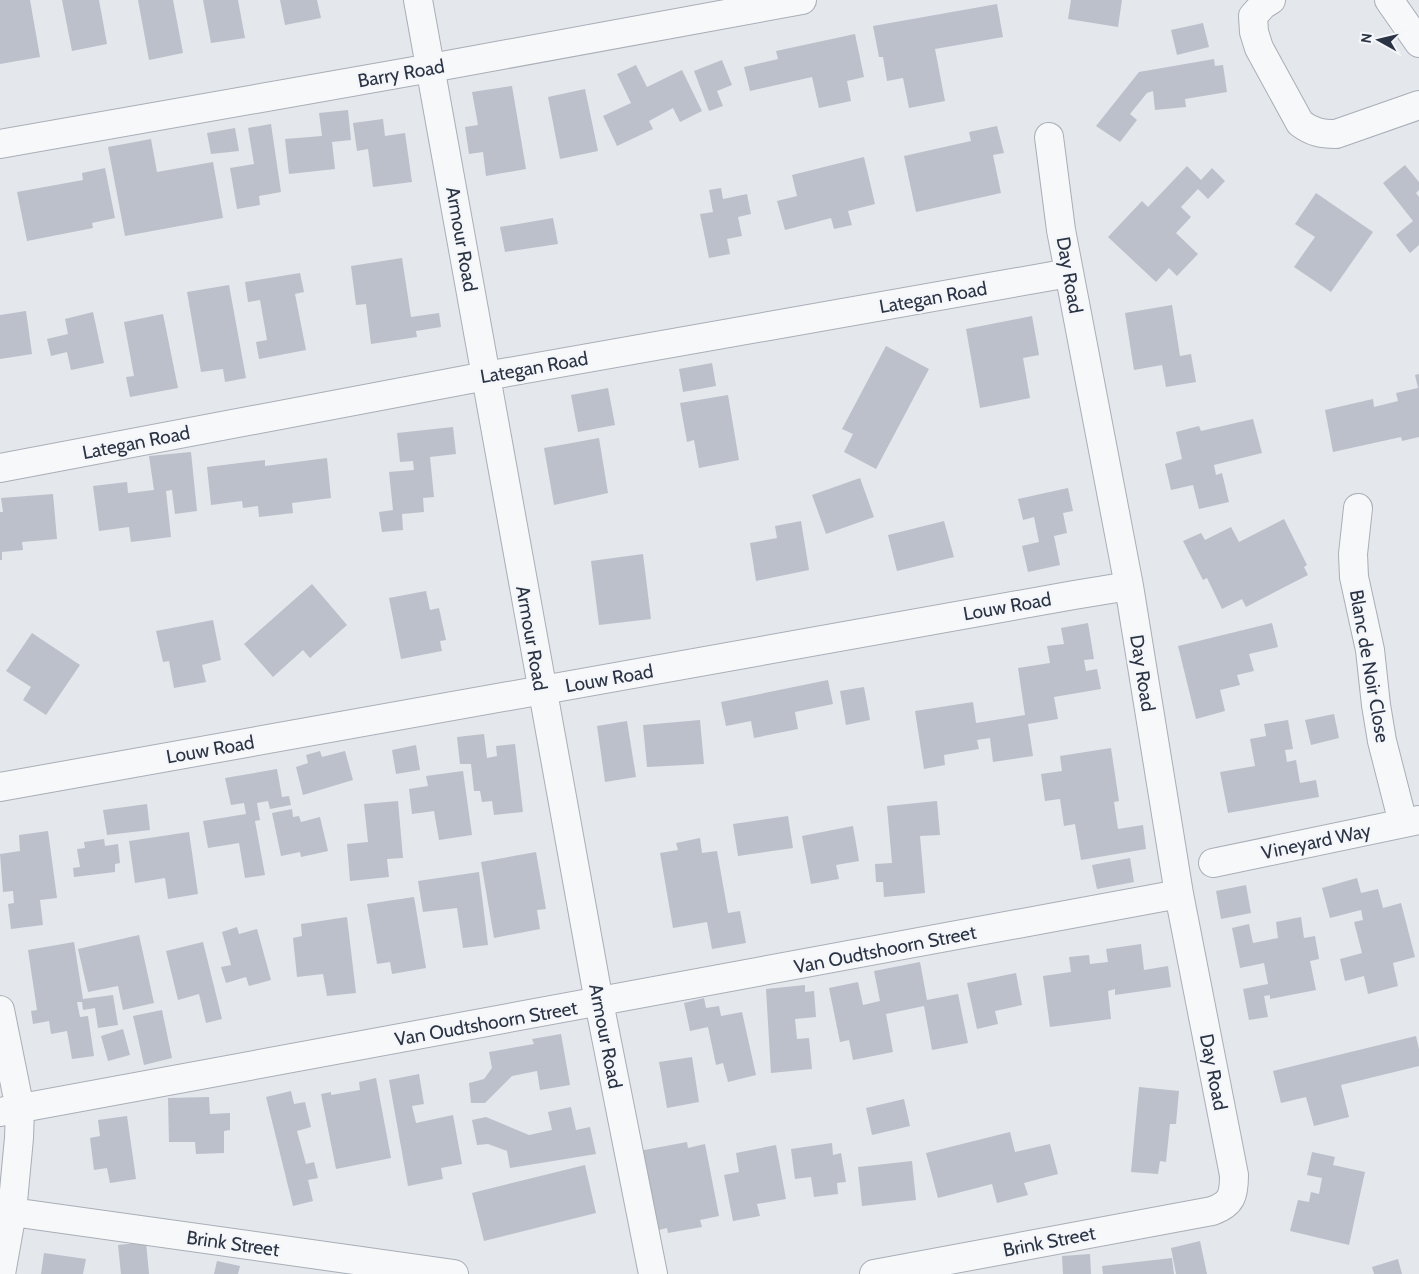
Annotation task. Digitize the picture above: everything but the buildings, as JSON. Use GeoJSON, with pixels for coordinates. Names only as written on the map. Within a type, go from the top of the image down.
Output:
{"type":"FeatureCollection","features":[{"type":"Feature","properties":{"kind":"street","name":"Armour Road"},"geometry":{"type":"LineString","coordinates":[[418,0],[599,1002],[654,1274]]}},
{"type":"Feature","properties":{"kind":"street","name":"Barry Road"},"geometry":{"type":"LineString","coordinates":[[0,144],[802,0]]}},
{"type":"Feature","properties":{"kind":"street"},"geometry":{"type":"LineString","coordinates":[[1389,0],[1419,44]]}},
{"type":"Feature","properties":{"kind":"street"},"geometry":{"type":"LineString","coordinates":[[1256,5],[1254,32],[1259,48],[1300,124],[1311,131],[1323,134],[1336,134],[1419,105]]}},
{"type":"Feature","properties":{"kind":"street","name":"Day Road"},"geometry":{"type":"LineString","coordinates":[[1049,137],[1068,272],[1129,586],[1179,894],[1234,1175],[1234,1188],[1230,1199],[1224,1207]]}},
{"type":"Feature","properties":{"kind":"street","name":"Lategan Road"},"geometry":{"type":"LineString","coordinates":[[0,468],[486,376],[1068,272]]}},
{"type":"Feature","properties":{"kind":"street","name":"Blanc de Noir Close"},"geometry":{"type":"LineString","coordinates":[[1358,508],[1353,554],[1354,577],[1370,650],[1382,741],[1411,822]]}},
{"type":"Feature","properties":{"kind":"street","name":"Louw Road"},"geometry":{"type":"LineString","coordinates":[[0,787],[1129,586]]}},
{"type":"Feature","properties":{"kind":"street","name":"Vineyard Way"},"geometry":{"type":"LineString","coordinates":[[1213,863],[1411,822]]}},
{"type":"Feature","properties":{"kind":"street","name":"Van Oudtshoorn Street"},"geometry":{"type":"LineString","coordinates":[[10,1111],[1179,894]]}},
{"type":"Feature","properties":{"kind":"street"},"geometry":{"type":"LineString","coordinates":[[0,1010],[10,1111],[19,1138],[12,1212],[1,1274]]}},
{"type":"Feature","properties":{"kind":"street","name":"Brink Street"},"geometry":{"type":"LineString","coordinates":[[874,1274],[1212,1211],[1224,1207]]}},
{"type":"Feature","properties":{"kind":"street","name":"Brink Street"},"geometry":{"type":"LineString","coordinates":[[12,1212],[454,1274]]}}]}
